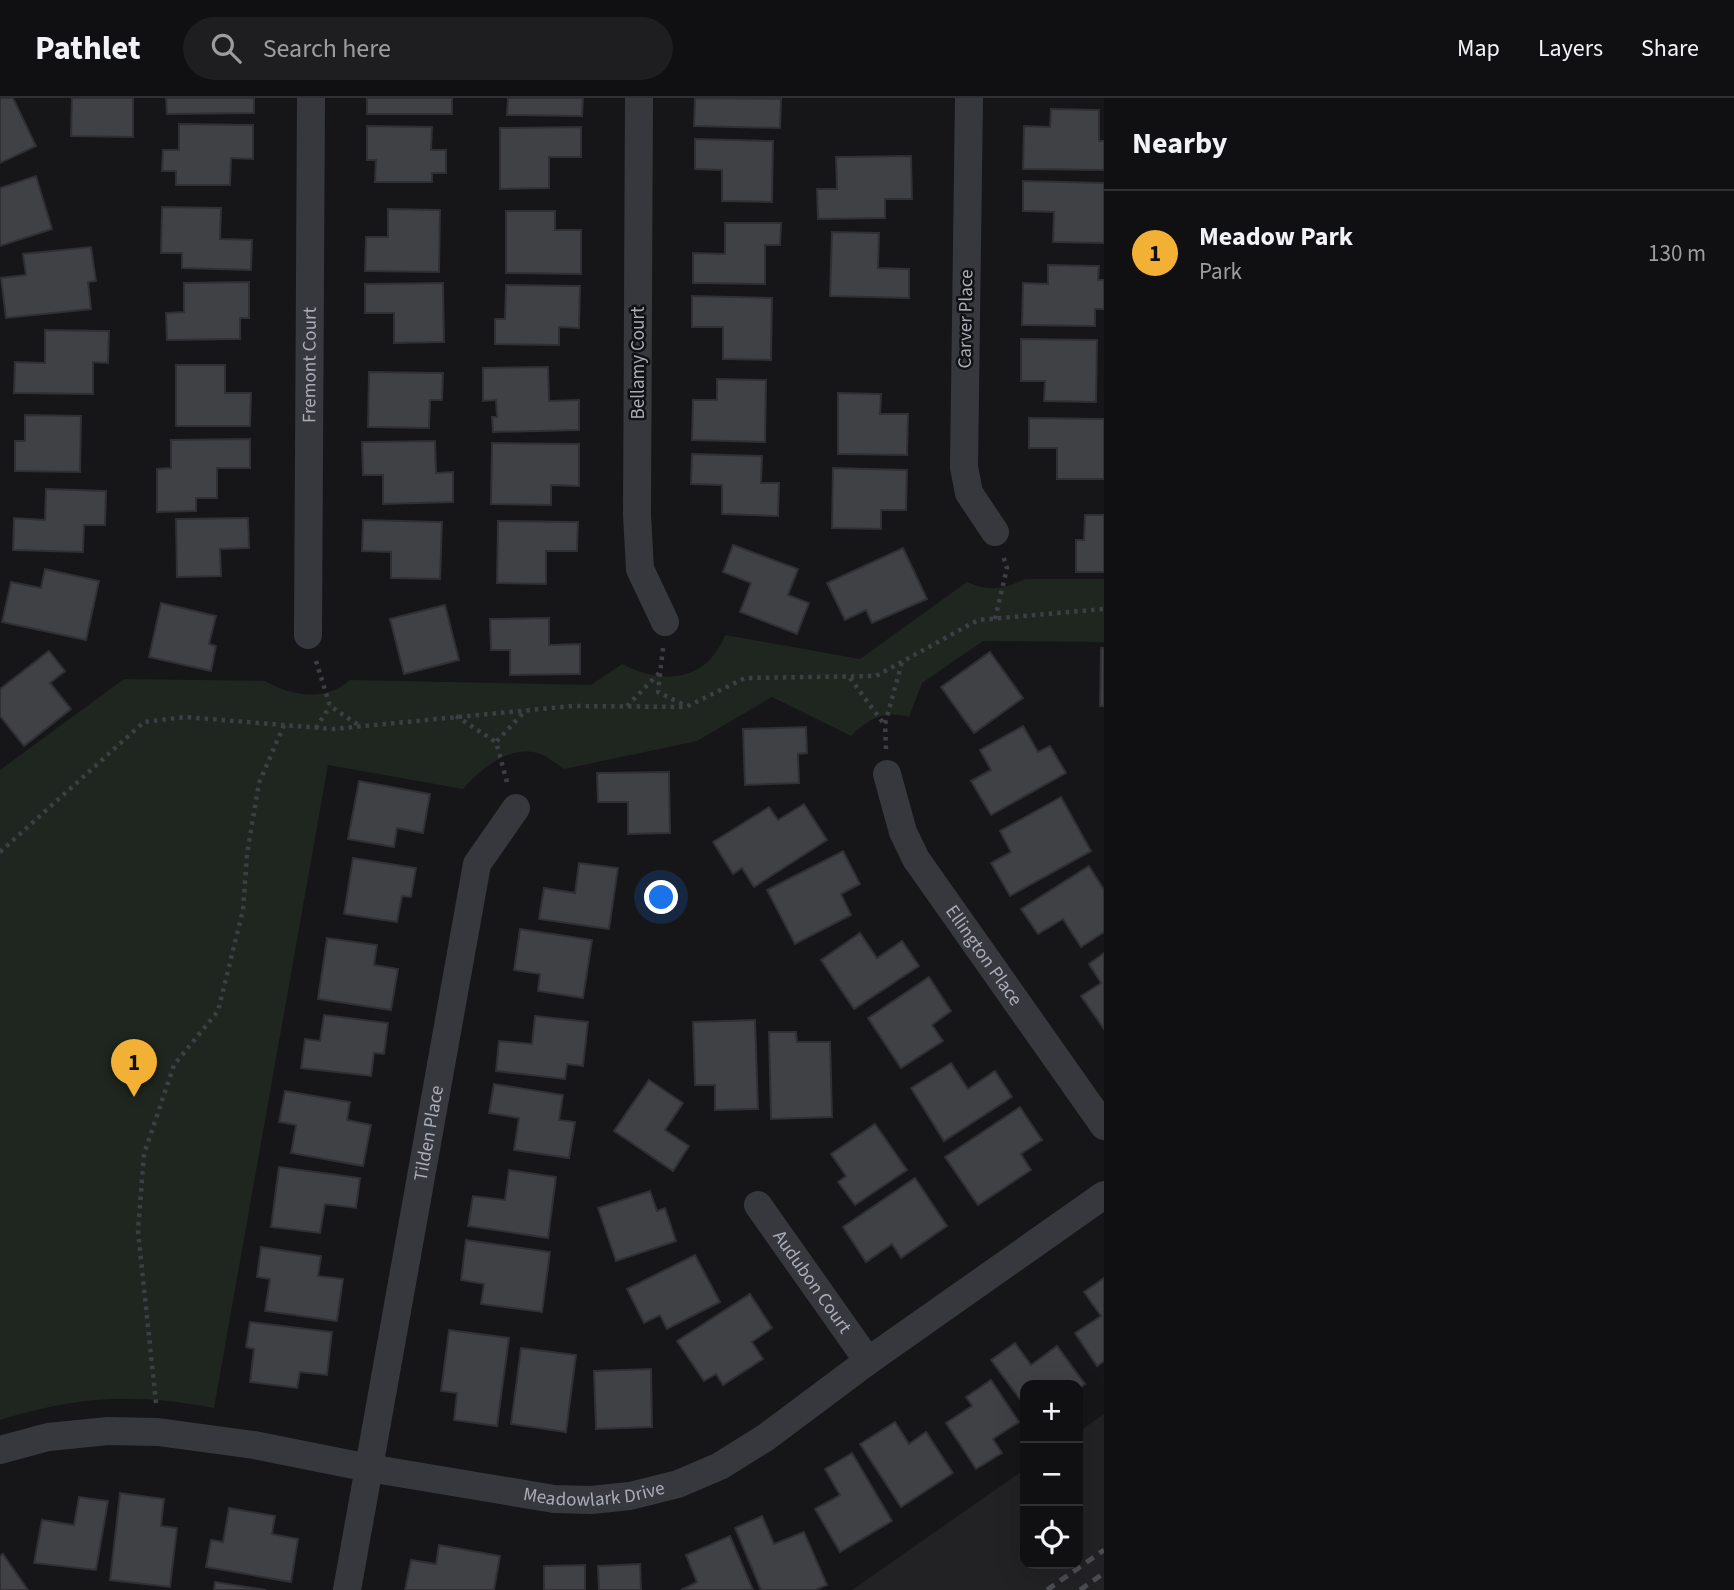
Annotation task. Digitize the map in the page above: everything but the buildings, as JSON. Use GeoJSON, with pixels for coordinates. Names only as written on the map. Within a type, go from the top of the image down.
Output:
{"type":"FeatureCollection","features":[{"type":"Feature","properties":{"kind":"street","name":"Fremont Court"},"geometry":{"type":"LineString","coordinates":[[308,635],[311,98]]}},
{"type":"Feature","properties":{"kind":"street","name":"Bellamy Court"},"geometry":{"type":"LineString","coordinates":[[639,98],[637,515],[640,569],[664,622]]}},
{"type":"Feature","properties":{"kind":"street","name":"Carver Place"},"geometry":{"type":"LineString","coordinates":[[969,98],[964,467],[969,493],[995,532]]}},
{"type":"Feature","properties":{"kind":"street","name":"Ellington Place"},"geometry":{"type":"LineString","coordinates":[[887,774],[903,832],[916,859],[1104,1126]]}},
{"type":"Feature","properties":{"kind":"street","name":"Tilden Place"},"geometry":{"type":"LineString","coordinates":[[347,1590],[477,864],[516,808]]}},
{"type":"Feature","properties":{"kind":"street","name":"Meadowlark Drive"},"geometry":{"type":"LineString","coordinates":[[0,1450],[48,1437],[108,1431],[158,1432],[254,1445],[369,1468],[554,1499],[591,1500],[630,1496],[678,1484],[720,1466],[765,1438],[867,1361],[1104,1195]]}},
{"type":"Feature","properties":{"kind":"street","name":"Audubon Court"},"geometry":{"type":"LineString","coordinates":[[758,1205],[867,1361]]}},
{"type":"Feature","properties":{"kind":"path"},"geometry":{"type":"LineString","coordinates":[[995,532],[1007,568],[995,620]]}},
{"type":"Feature","properties":{"kind":"path"},"geometry":{"type":"LineString","coordinates":[[0,852],[144,722],[185,717],[332,729],[572,706],[686,706],[745,678],[876,676],[978,620],[1104,610]]}},
{"type":"Feature","properties":{"kind":"path"},"geometry":{"type":"LineString","coordinates":[[664,622],[658,692],[686,706]]}},
{"type":"Feature","properties":{"kind":"path"},"geometry":{"type":"LineString","coordinates":[[308,635],[330,706],[360,726]]}},
{"type":"Feature","properties":{"kind":"path"},"geometry":{"type":"LineString","coordinates":[[887,774],[884,724],[903,661]]}},
{"type":"Feature","properties":{"kind":"path"},"geometry":{"type":"LineString","coordinates":[[627,706],[662,669]]}},
{"type":"Feature","properties":{"kind":"path"},"geometry":{"type":"LineString","coordinates":[[849,677],[884,724]]}},
{"type":"Feature","properties":{"kind":"path"},"geometry":{"type":"LineString","coordinates":[[316,728],[330,706]]}},
{"type":"Feature","properties":{"kind":"path"},"geometry":{"type":"LineString","coordinates":[[496,742],[527,709]]}},
{"type":"Feature","properties":{"kind":"path"},"geometry":{"type":"LineString","coordinates":[[456,716],[496,742],[516,808]]}},
{"type":"Feature","properties":{"kind":"path"},"geometry":{"type":"LineString","coordinates":[[156,1403],[138,1231],[144,1154],[174,1065],[218,1011],[243,910],[247,854],[259,783],[284,725]]}},
{"type":"Feature","properties":{"kind":"shaded area"},"geometry":{"type":"Polygon","coordinates":[[[1025,579],[1104,579],[1104,642],[983,641],[922,683],[909,717],[885,715],[864,725],[851,736],[772,697],[697,741],[564,769],[534,752],[511,754],[489,765],[463,789],[328,765],[214,1408],[157,1400],[106,1399],[56,1406],[0,1420],[0,770],[124,679],[265,681],[286,690],[308,694],[330,692],[350,680],[591,685],[622,664],[653,675],[682,675],[707,662],[717,651],[725,635],[860,659],[967,582],[996,588],[1025,579]]]}},
{"type":"Feature","properties":{"kind":"shaded area"},"geometry":{"type":"Polygon","coordinates":[[[1104,1414],[1104,1590],[852,1590],[1020,1472],[1020,1569],[1083,1569],[1083,1429],[1104,1414]]]}},
{"type":"Feature","properties":{"kind":"railway"},"geometry":{"type":"LineString","coordinates":[[1047,1590],[1104,1550]]}},
{"type":"Feature","properties":{"kind":"railway"},"geometry":{"type":"LineString","coordinates":[[1080,1590],[1104,1573]]}},
{"type":"Feature","properties":{"kind":"place","name":"Meadow Park"},"geometry":{"type":"Point","coordinates":[134,1097]}}]}
